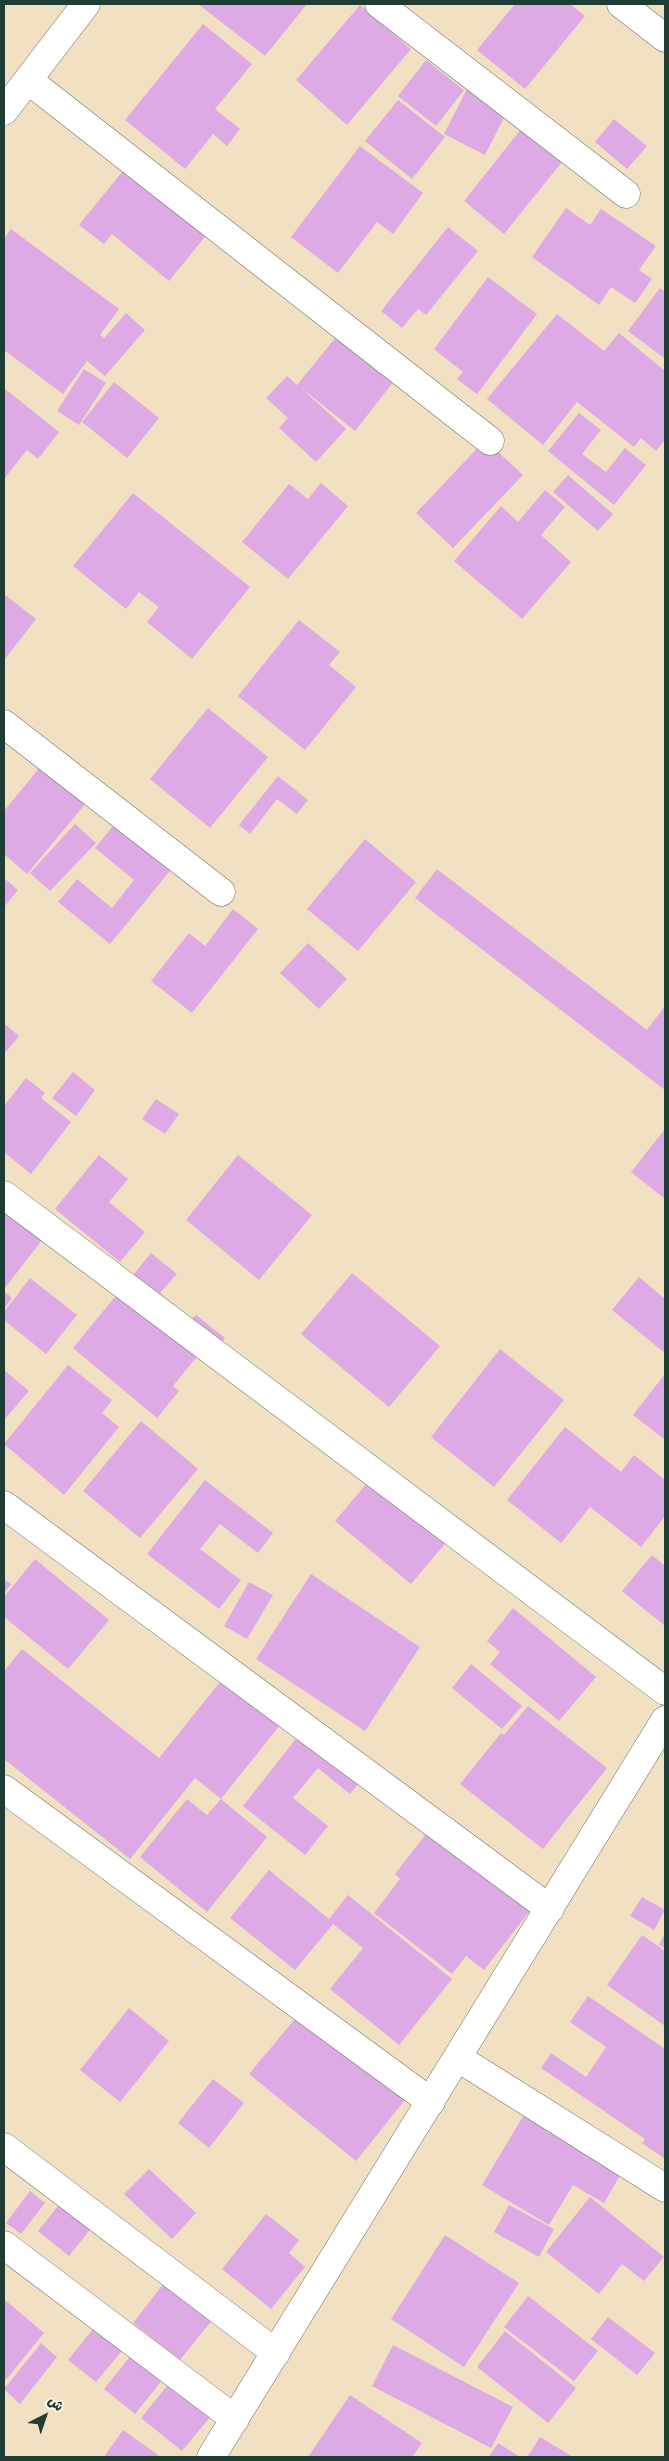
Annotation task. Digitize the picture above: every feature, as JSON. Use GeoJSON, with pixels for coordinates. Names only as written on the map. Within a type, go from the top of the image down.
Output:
{"type":"FeatureCollection","features":[{"type":"Feature","properties":{"kind":"street"},"geometry":{"type":"LineString","coordinates":[[4,111],[86,4]]}},
{"type":"Feature","properties":{"kind":"street"},"geometry":{"type":"LineString","coordinates":[[379,4],[626,194]]}},
{"type":"Feature","properties":{"kind":"street"},"geometry":{"type":"LineString","coordinates":[[621,4],[665,38]]}},
{"type":"Feature","properties":{"kind":"street"},"geometry":{"type":"LineString","coordinates":[[28,80],[490,441]]}},
{"type":"Feature","properties":{"kind":"street"},"geometry":{"type":"LineString","coordinates":[[4,724],[221,892]]}},
{"type":"Feature","properties":{"kind":"street"},"geometry":{"type":"LineString","coordinates":[[4,1195],[665,1692]]}},
{"type":"Feature","properties":{"kind":"street"},"geometry":{"type":"LineString","coordinates":[[4,1505],[550,1909]]}},
{"type":"Feature","properties":{"kind":"street"},"geometry":{"type":"LineString","coordinates":[[211,2457],[665,1720]]}},
{"type":"Feature","properties":{"kind":"street"},"geometry":{"type":"LineString","coordinates":[[4,1789],[431,2102]]}},
{"type":"Feature","properties":{"kind":"street"},"geometry":{"type":"LineString","coordinates":[[458,2058],[665,2188]]}},
{"type":"Feature","properties":{"kind":"street"},"geometry":{"type":"LineString","coordinates":[[4,2147],[276,2353]]}},
{"type":"Feature","properties":{"kind":"street"},"geometry":{"type":"LineString","coordinates":[[4,2246],[235,2419]]}},
{"type":"Feature","properties":{"kind":"building"},"geometry":{"type":"Polygon","coordinates":[[[198,4],[307,4],[265,56],[198,4]]]}},
{"type":"Feature","properties":{"kind":"building"},"geometry":{"type":"Polygon","coordinates":[[[515,4],[570,4],[585,16],[525,89],[477,50],[515,4]]]}},
{"type":"Feature","properties":{"kind":"building"},"geometry":{"type":"Polygon","coordinates":[[[360,5],[411,49],[347,125],[296,80],[360,5]]]}},
{"type":"Feature","properties":{"kind":"building"},"geometry":{"type":"Polygon","coordinates":[[[203,24],[252,64],[215,109],[240,129],[227,146],[213,134],[185,169],[125,120],[203,24]]]}},
{"type":"Feature","properties":{"kind":"building"},"geometry":{"type":"Polygon","coordinates":[[[426,60],[464,90],[436,126],[398,96],[426,60]]]}},
{"type":"Feature","properties":{"kind":"building"},"geometry":{"type":"Polygon","coordinates":[[[468,87],[509,108],[485,155],[444,134],[468,87]]]}},
{"type":"Feature","properties":{"kind":"building"},"geometry":{"type":"Polygon","coordinates":[[[398,100],[445,137],[412,179],[365,141],[398,100]]]}},
{"type":"Feature","properties":{"kind":"building"},"geometry":{"type":"Polygon","coordinates":[[[529,119],[570,152],[504,234],[464,201],[529,119]]]}},
{"type":"Feature","properties":{"kind":"building"},"geometry":{"type":"Polygon","coordinates":[[[614,119],[647,146],[627,169],[595,142],[614,119]]]}},
{"type":"Feature","properties":{"kind":"building"},"geometry":{"type":"Polygon","coordinates":[[[360,146],[423,193],[393,234],[377,222],[338,273],[291,237],[360,146]]]}},
{"type":"Feature","properties":{"kind":"building"},"geometry":{"type":"Polygon","coordinates":[[[131,161],[213,227],[169,281],[112,234],[104,244],[79,225],[131,161]]]}},
{"type":"Feature","properties":{"kind":"building"},"geometry":{"type":"Polygon","coordinates":[[[566,208],[590,225],[601,209],[656,246],[639,270],[652,279],[635,303],[611,287],[599,305],[532,257],[566,208]]]}},
{"type":"Feature","properties":{"kind":"building"},"geometry":{"type":"Polygon","coordinates":[[[448,227],[478,251],[426,315],[418,309],[402,328],[381,311],[448,227]]]}},
{"type":"Feature","properties":{"kind":"building"},"geometry":{"type":"Polygon","coordinates":[[[11,229],[119,309],[100,335],[104,338],[100,343],[126,313],[145,330],[105,376],[87,361],[63,394],[4,350],[4,239],[11,229]]]}},
{"type":"Feature","properties":{"kind":"building"},"geometry":{"type":"Polygon","coordinates":[[[488,277],[537,314],[477,394],[457,379],[463,372],[434,349],[488,277]]]}},
{"type":"Feature","properties":{"kind":"building"},"geometry":{"type":"Polygon","coordinates":[[[660,288],[665,292],[665,359],[628,331],[660,288]]]}},
{"type":"Feature","properties":{"kind":"building"},"geometry":{"type":"Polygon","coordinates":[[[557,314],[604,351],[619,333],[665,371],[665,440],[656,451],[641,438],[634,447],[577,402],[543,445],[487,399],[557,314]]]}},
{"type":"Feature","properties":{"kind":"building"},"geometry":{"type":"Polygon","coordinates":[[[345,326],[402,371],[355,431],[300,387],[346,429],[316,462],[279,428],[288,418],[266,398],[287,376],[297,385],[345,326]]]}},
{"type":"Feature","properties":{"kind":"building"},"geometry":{"type":"Polygon","coordinates":[[[84,369],[106,383],[79,425],[57,411],[84,369]]]}},
{"type":"Feature","properties":{"kind":"building"},"geometry":{"type":"Polygon","coordinates":[[[114,382],[159,418],[127,458],[82,422],[114,382]]]}},
{"type":"Feature","properties":{"kind":"building"},"geometry":{"type":"Polygon","coordinates":[[[4,388],[59,432],[38,459],[27,450],[4,479],[4,388]]]}},
{"type":"Feature","properties":{"kind":"building"},"geometry":{"type":"Polygon","coordinates":[[[579,413],[601,430],[582,454],[606,472],[625,448],[646,465],[614,505],[548,451],[579,413]]]}},
{"type":"Feature","properties":{"kind":"building"},"geometry":{"type":"Polygon","coordinates":[[[485,440],[523,475],[453,548],[416,513],[485,440]]]}},
{"type":"Feature","properties":{"kind":"building"},"geometry":{"type":"Polygon","coordinates":[[[568,475],[613,514],[598,531],[553,492],[568,475]]]}},
{"type":"Feature","properties":{"kind":"building"},"geometry":{"type":"Polygon","coordinates":[[[321,483],[348,506],[288,579],[242,542],[289,484],[308,499],[321,483]]]}},
{"type":"Feature","properties":{"kind":"building"},"geometry":{"type":"Polygon","coordinates":[[[545,490],[565,507],[541,535],[571,562],[522,619],[454,561],[501,506],[518,522],[545,490]]]}},
{"type":"Feature","properties":{"kind":"building"},"geometry":{"type":"Polygon","coordinates":[[[133,493],[250,587],[192,659],[147,622],[159,607],[139,592],[126,609],[73,566],[133,493]]]}},
{"type":"Feature","properties":{"kind":"building"},"geometry":{"type":"Polygon","coordinates":[[[4,594],[36,619],[4,660],[4,594]]]}},
{"type":"Feature","properties":{"kind":"building"},"geometry":{"type":"Polygon","coordinates":[[[299,620],[340,652],[329,665],[356,687],[305,750],[238,696],[299,620]]]}},
{"type":"Feature","properties":{"kind":"building"},"geometry":{"type":"Polygon","coordinates":[[[208,708],[268,757],[210,828],[150,779],[208,708]]]}},
{"type":"Feature","properties":{"kind":"building"},"geometry":{"type":"Polygon","coordinates":[[[41,766],[86,803],[27,874],[4,854],[4,811],[41,766]]]}},
{"type":"Feature","properties":{"kind":"building"},"geometry":{"type":"Polygon","coordinates":[[[278,776],[308,800],[297,814],[277,799],[250,834],[239,825],[278,776]]]}},
{"type":"Feature","properties":{"kind":"building"},"geometry":{"type":"Polygon","coordinates":[[[118,820],[174,866],[110,944],[58,902],[77,879],[112,908],[134,880],[95,848],[118,820]]]}},
{"type":"Feature","properties":{"kind":"building"},"geometry":{"type":"Polygon","coordinates":[[[75,824],[96,843],[50,891],[30,873],[75,824]]]}},
{"type":"Feature","properties":{"kind":"building"},"geometry":{"type":"Polygon","coordinates":[[[365,839],[416,882],[358,951],[307,909],[365,839]]]}},
{"type":"Feature","properties":{"kind":"building"},"geometry":{"type":"Polygon","coordinates":[[[437,869],[647,1030],[665,1006],[665,1090],[415,898],[437,869]]]}},
{"type":"Feature","properties":{"kind":"building"},"geometry":{"type":"Polygon","coordinates":[[[4,878],[18,890],[4,907],[4,878]]]}},
{"type":"Feature","properties":{"kind":"building"},"geometry":{"type":"Polygon","coordinates":[[[233,909],[258,929],[192,1013],[151,981],[189,933],[205,946],[233,909]]]}},
{"type":"Feature","properties":{"kind":"building"},"geometry":{"type":"Polygon","coordinates":[[[308,943],[347,979],[319,1009],[280,973],[308,943]]]}},
{"type":"Feature","properties":{"kind":"building"},"geometry":{"type":"Polygon","coordinates":[[[6,1025],[19,1036],[4,1054],[4,1027],[6,1025]]]}},
{"type":"Feature","properties":{"kind":"building"},"geometry":{"type":"Polygon","coordinates":[[[73,1072],[95,1090],[76,1116],[52,1098],[73,1072]]]}},
{"type":"Feature","properties":{"kind":"building"},"geometry":{"type":"Polygon","coordinates":[[[26,1078],[45,1093],[41,1098],[71,1122],[31,1174],[4,1152],[4,1106],[26,1078]]]}},
{"type":"Feature","properties":{"kind":"building"},"geometry":{"type":"Polygon","coordinates":[[[156,1099],[179,1114],[165,1134],[142,1119],[156,1099]]]}},
{"type":"Feature","properties":{"kind":"building"},"geometry":{"type":"Polygon","coordinates":[[[665,1129],[665,1199],[631,1172],[665,1129]]]}},
{"type":"Feature","properties":{"kind":"building"},"geometry":{"type":"Polygon","coordinates":[[[99,1155],[128,1179],[109,1202],[145,1232],[120,1262],[55,1209],[99,1155]]]}},
{"type":"Feature","properties":{"kind":"building"},"geometry":{"type":"Polygon","coordinates":[[[238,1155],[312,1215],[259,1280],[186,1220],[238,1155]]]}},
{"type":"Feature","properties":{"kind":"building"},"geometry":{"type":"Polygon","coordinates":[[[4,1208],[43,1239],[4,1289],[4,1208]]]}},
{"type":"Feature","properties":{"kind":"building"},"geometry":{"type":"Polygon","coordinates":[[[151,1253],[177,1274],[160,1293],[192,1319],[196,1315],[225,1338],[210,1356],[203,1349],[173,1386],[179,1391],[157,1418],[73,1348],[151,1253]]]}},
{"type":"Feature","properties":{"kind":"building"},"geometry":{"type":"Polygon","coordinates":[[[352,1273],[440,1346],[389,1407],[301,1334],[352,1273]]]}},
{"type":"Feature","properties":{"kind":"building"},"geometry":{"type":"Polygon","coordinates":[[[639,1277],[665,1299],[665,1353],[612,1310],[639,1277]]]}},
{"type":"Feature","properties":{"kind":"building"},"geometry":{"type":"Polygon","coordinates":[[[30,1278],[77,1315],[46,1354],[4,1320],[4,1312],[30,1278]]]}},
{"type":"Feature","properties":{"kind":"building"},"geometry":{"type":"Polygon","coordinates":[[[4,1291],[12,1298],[4,1309],[4,1291]]]}},
{"type":"Feature","properties":{"kind":"building"},"geometry":{"type":"Polygon","coordinates":[[[500,1349],[564,1400],[494,1487],[431,1437],[500,1349]]]}},
{"type":"Feature","properties":{"kind":"building"},"geometry":{"type":"Polygon","coordinates":[[[68,1365],[112,1400],[102,1413],[119,1427],[64,1495],[4,1444],[68,1365]]]}},
{"type":"Feature","properties":{"kind":"building"},"geometry":{"type":"Polygon","coordinates":[[[4,1370],[29,1391],[4,1420],[4,1370]]]}},
{"type":"Feature","properties":{"kind":"building"},"geometry":{"type":"Polygon","coordinates":[[[665,1374],[665,1440],[633,1415],[665,1374]]]}},
{"type":"Feature","properties":{"kind":"building"},"geometry":{"type":"Polygon","coordinates":[[[141,1421],[198,1469],[140,1538],[83,1491],[141,1421]]]}},
{"type":"Feature","properties":{"kind":"building"},"geometry":{"type":"Polygon","coordinates":[[[565,1427],[621,1472],[634,1455],[665,1480],[665,1516],[641,1547],[590,1507],[561,1543],[507,1500],[565,1427]]]}},
{"type":"Feature","properties":{"kind":"building"},"geometry":{"type":"Polygon","coordinates":[[[384,1463],[460,1526],[411,1584],[335,1521],[384,1463]]]}},
{"type":"Feature","properties":{"kind":"building"},"geometry":{"type":"Polygon","coordinates":[[[205,1480],[273,1533],[258,1553],[220,1524],[200,1549],[241,1580],[219,1609],[147,1554],[205,1480]]]}},
{"type":"Feature","properties":{"kind":"building"},"geometry":{"type":"Polygon","coordinates":[[[652,1555],[665,1566],[665,1626],[622,1591],[652,1555]]]}},
{"type":"Feature","properties":{"kind":"building"},"geometry":{"type":"Polygon","coordinates":[[[35,1559],[109,1620],[68,1669],[4,1617],[4,1597],[35,1559]]]}},
{"type":"Feature","properties":{"kind":"building"},"geometry":{"type":"Polygon","coordinates":[[[311,1574],[420,1647],[365,1731],[256,1659],[311,1574]]]}},
{"type":"Feature","properties":{"kind":"building"},"geometry":{"type":"Polygon","coordinates":[[[4,1579],[11,1584],[4,1593],[4,1579]]]}},
{"type":"Feature","properties":{"kind":"building"},"geometry":{"type":"Polygon","coordinates":[[[249,1582],[273,1595],[247,1639],[224,1626],[249,1582]]]}},
{"type":"Feature","properties":{"kind":"building"},"geometry":{"type":"Polygon","coordinates":[[[513,1608],[596,1677],[559,1721],[490,1664],[500,1652],[487,1641],[513,1608]]]}},
{"type":"Feature","properties":{"kind":"building"},"geometry":{"type":"Polygon","coordinates":[[[22,1649],[159,1758],[231,1668],[289,1714],[221,1799],[195,1778],[130,1859],[4,1759],[4,1671],[22,1649]]]}},
{"type":"Feature","properties":{"kind":"building"},"geometry":{"type":"Polygon","coordinates":[[[471,1664],[522,1706],[502,1729],[452,1688],[471,1664]]]}},
{"type":"Feature","properties":{"kind":"building"},"geometry":{"type":"Polygon","coordinates":[[[528,1706],[607,1768],[543,1849],[460,1784],[501,1733],[504,1735],[528,1706]]]}},
{"type":"Feature","properties":{"kind":"building"},"geometry":{"type":"Polygon","coordinates":[[[306,1726],[366,1774],[350,1794],[318,1768],[293,1798],[328,1826],[305,1855],[243,1806],[306,1726]]]}},
{"type":"Feature","properties":{"kind":"building"},"geometry":{"type":"Polygon","coordinates":[[[187,1799],[207,1815],[221,1799],[267,1837],[207,1912],[140,1857],[187,1799]]]}},
{"type":"Feature","properties":{"kind":"building"},"geometry":{"type":"Polygon","coordinates":[[[466,1829],[546,1890],[484,1970],[466,1956],[452,1974],[374,1913],[400,1879],[395,1874],[429,1830],[451,1848],[466,1829]]]}},
{"type":"Feature","properties":{"kind":"building"},"geometry":{"type":"Polygon","coordinates":[[[269,1870],[329,1919],[348,1895],[452,1979],[399,2045],[330,1989],[363,1948],[333,1924],[295,1970],[230,1918],[269,1870]]]}},
{"type":"Feature","properties":{"kind":"building"},"geometry":{"type":"Polygon","coordinates":[[[642,1897],[665,1910],[654,1930],[630,1916],[642,1897]]]}},
{"type":"Feature","properties":{"kind":"building"},"geometry":{"type":"Polygon","coordinates":[[[665,1933],[665,1948],[659,1945],[665,1933]]]}},
{"type":"Feature","properties":{"kind":"building"},"geometry":{"type":"Polygon","coordinates":[[[642,1935],[665,1951],[665,2026],[607,1985],[642,1935]]]}},
{"type":"Feature","properties":{"kind":"building"},"geometry":{"type":"Polygon","coordinates":[[[588,1996],[665,2049],[665,2159],[642,2143],[645,2139],[541,2068],[551,2053],[586,2077],[606,2047],[570,2022],[588,1996]]]}},
{"type":"Feature","properties":{"kind":"building"},"geometry":{"type":"Polygon","coordinates":[[[129,2008],[169,2041],[120,2102],[80,2070],[129,2008]]]}},
{"type":"Feature","properties":{"kind":"building"},"geometry":{"type":"Polygon","coordinates":[[[299,2014],[405,2100],[356,2161],[249,2074],[299,2014]]]}},
{"type":"Feature","properties":{"kind":"building"},"geometry":{"type":"Polygon","coordinates":[[[213,2079],[244,2103],[209,2148],[178,2123],[213,2079]]]}},
{"type":"Feature","properties":{"kind":"building"},"geometry":{"type":"Polygon","coordinates":[[[525,2113],[622,2172],[604,2203],[573,2185],[549,2225],[482,2185],[525,2113]]]}},
{"type":"Feature","properties":{"kind":"building"},"geometry":{"type":"Polygon","coordinates":[[[149,2169],[196,2213],[172,2239],[124,2194],[149,2169]]]}},
{"type":"Feature","properties":{"kind":"building"},"geometry":{"type":"Polygon","coordinates":[[[75,2185],[106,2210],[69,2256],[38,2231],[75,2185]]]}},
{"type":"Feature","properties":{"kind":"building"},"geometry":{"type":"Polygon","coordinates":[[[30,2191],[45,2203],[21,2234],[6,2223],[30,2191]]]}},
{"type":"Feature","properties":{"kind":"building"},"geometry":{"type":"Polygon","coordinates":[[[590,2197],[664,2257],[644,2281],[622,2264],[599,2294],[546,2252],[590,2197]]]}},
{"type":"Feature","properties":{"kind":"building"},"geometry":{"type":"Polygon","coordinates":[[[509,2205],[554,2229],[539,2257],[494,2232],[509,2205]]]}},
{"type":"Feature","properties":{"kind":"building"},"geometry":{"type":"Polygon","coordinates":[[[266,2214],[299,2240],[289,2253],[305,2267],[271,2309],[222,2269],[266,2214]]]}},
{"type":"Feature","properties":{"kind":"building"},"geometry":{"type":"Polygon","coordinates":[[[445,2235],[519,2283],[464,2367],[391,2319],[445,2235]]]}},
{"type":"Feature","properties":{"kind":"building"},"geometry":{"type":"Polygon","coordinates":[[[178,2265],[226,2303],[180,2360],[133,2323],[178,2265]]]}},
{"type":"Feature","properties":{"kind":"building"},"geometry":{"type":"Polygon","coordinates":[[[528,2296],[598,2351],[574,2381],[504,2327],[528,2296]]]}},
{"type":"Feature","properties":{"kind":"building"},"geometry":{"type":"Polygon","coordinates":[[[4,2299],[44,2333],[4,2382],[4,2299]]]}},
{"type":"Feature","properties":{"kind":"building"},"geometry":{"type":"Polygon","coordinates":[[[608,2317],[655,2353],[637,2375],[591,2339],[608,2317]]]}},
{"type":"Feature","properties":{"kind":"building"},"geometry":{"type":"Polygon","coordinates":[[[98,2323],[126,2346],[96,2382],[68,2360],[98,2323]]]}},
{"type":"Feature","properties":{"kind":"building"},"geometry":{"type":"Polygon","coordinates":[[[505,2331],[576,2388],[548,2423],[477,2367],[505,2331]]]}},
{"type":"Feature","properties":{"kind":"building"},"geometry":{"type":"Polygon","coordinates":[[[41,2343],[57,2357],[20,2404],[4,2389],[41,2343]]]}},
{"type":"Feature","properties":{"kind":"building"},"geometry":{"type":"Polygon","coordinates":[[[393,2345],[513,2407],[491,2448],[372,2386],[393,2345]]]}},
{"type":"Feature","properties":{"kind":"building"},"geometry":{"type":"Polygon","coordinates":[[[136,2349],[167,2374],[135,2414],[104,2389],[136,2349]]]}},
{"type":"Feature","properties":{"kind":"building"},"geometry":{"type":"Polygon","coordinates":[[[175,2376],[216,2410],[182,2451],[141,2418],[175,2376]]]}},
{"type":"Feature","properties":{"kind":"building"},"geometry":{"type":"Polygon","coordinates":[[[350,2395],[422,2443],[412,2457],[308,2457],[350,2395]]]}},
{"type":"Feature","properties":{"kind":"building"},"geometry":{"type":"Polygon","coordinates":[[[123,2430],[161,2457],[104,2457],[123,2430]]]}},
{"type":"Feature","properties":{"kind":"building"},"geometry":{"type":"Polygon","coordinates":[[[540,2437],[573,2457],[527,2457],[540,2437]]]}},
{"type":"Feature","properties":{"kind":"building"},"geometry":{"type":"Polygon","coordinates":[[[498,2443],[520,2457],[489,2457],[498,2443]]]}}]}
